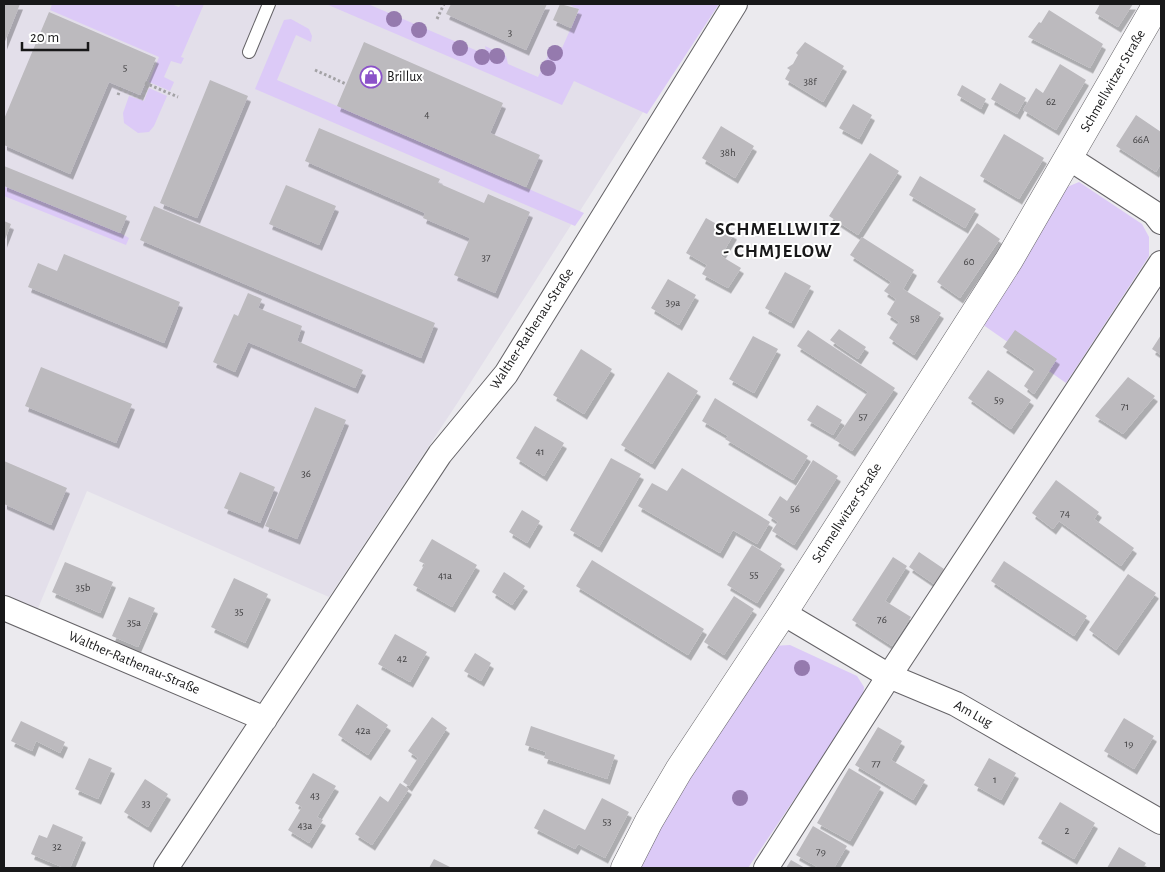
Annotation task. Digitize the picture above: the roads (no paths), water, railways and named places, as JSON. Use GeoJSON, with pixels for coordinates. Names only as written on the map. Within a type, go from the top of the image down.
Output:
{"type":"FeatureCollection","features":[{"type":"Feature","properties":{"kind":"street","name":"Walther-Rathenau-Straße"},"geometry":{"type":"LineString","coordinates":[[166,868],[440,454],[506,374],[735,4]]}},
{"type":"Feature","properties":{"kind":"street","name":"Schmellwitzer Straße"},"geometry":{"type":"LineString","coordinates":[[625,868],[649,821],[679,770],[783,613],[1008,260],[1157,4]]}},
{"type":"Feature","properties":{"kind":"street"},"geometry":{"type":"LineString","coordinates":[[1069,158],[1154,213],[1161,222]]}},
{"type":"Feature","properties":{"kind":"street"},"geometry":{"type":"LineString","coordinates":[[766,868],[888,676],[1161,263]]}},
{"type":"Feature","properties":{"kind":"street","name":"Walther-Rathenau-Straße"},"geometry":{"type":"LineString","coordinates":[[4,608],[264,719]]}},
{"type":"Feature","properties":{"kind":"street","name":"Am Lug"},"geometry":{"type":"LineString","coordinates":[[783,613],[888,676],[956,704],[1161,822]]}},
{"type":"Feature","properties":{"kind":"lane"},"geometry":{"type":"LineString","coordinates":[[249,52],[269,4]]}},
{"type":"Feature","properties":{"kind":"place","name":"Brillux"},"geometry":{"type":"Point","coordinates":[371,77]}},
{"type":"Feature","properties":{"kind":"district","name":"SCHMELLWITZ - CHMJELOW"},"geometry":{"type":"Point","coordinates":[778,240]}}]}
